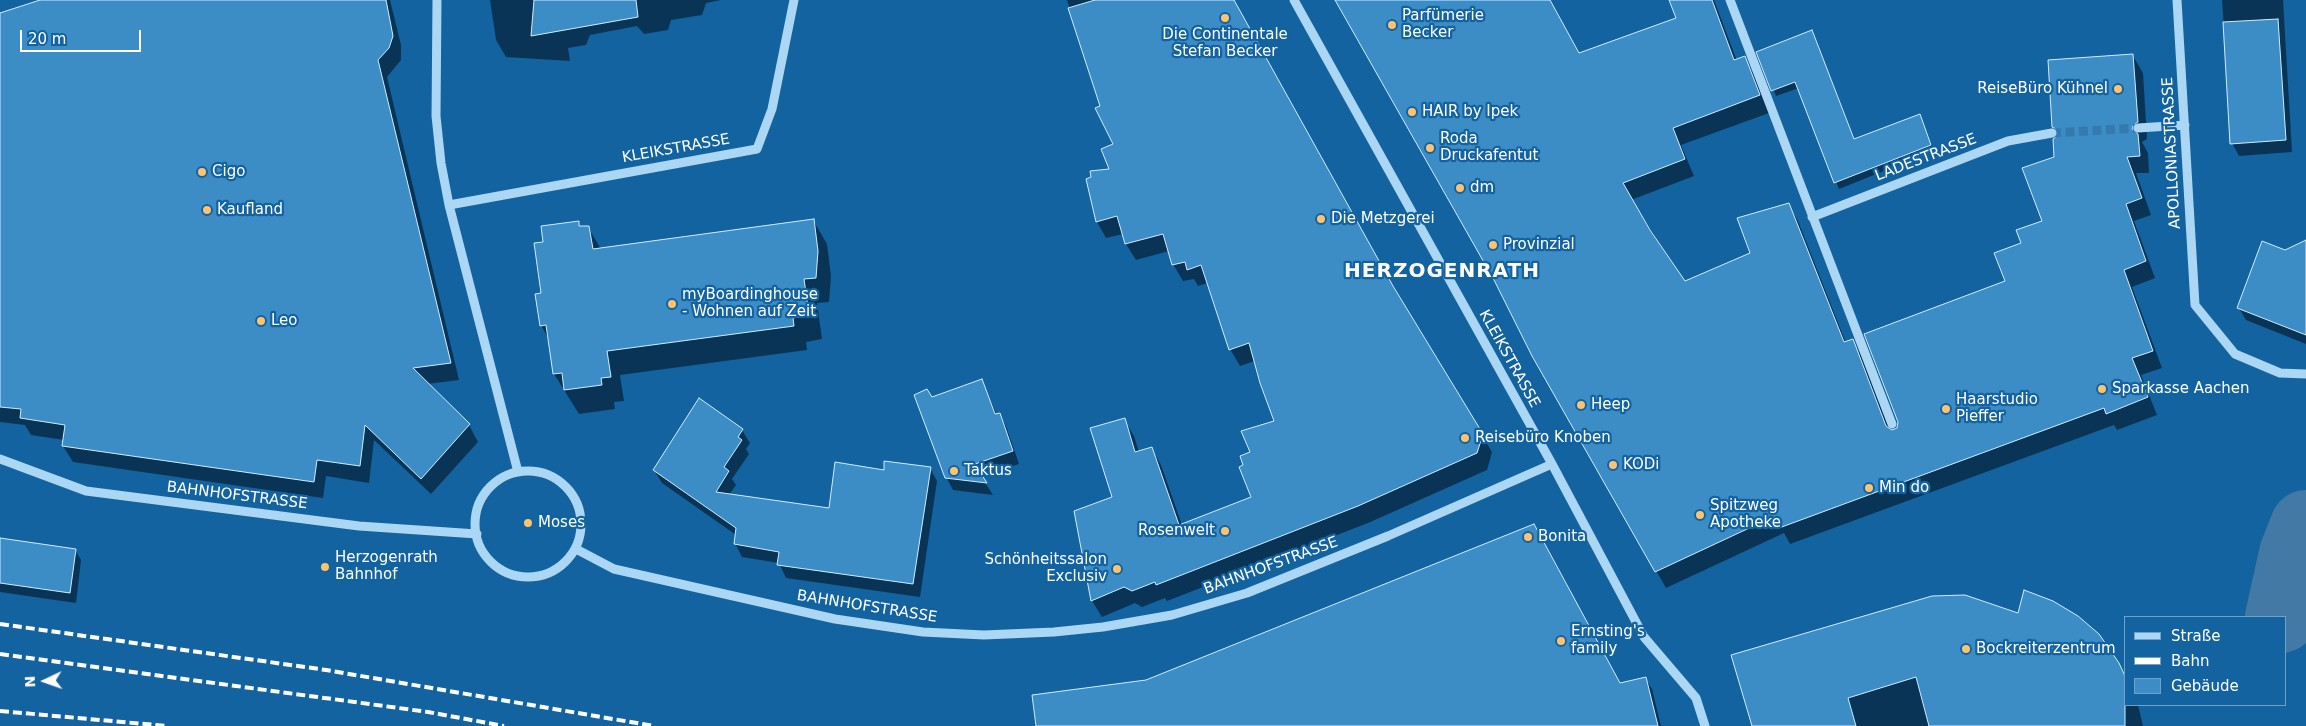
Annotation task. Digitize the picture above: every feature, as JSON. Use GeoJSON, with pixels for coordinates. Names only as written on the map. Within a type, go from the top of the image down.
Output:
{"type":"FeatureCollection","features":[{"type":"Feature","properties":{"kind":"street"},"geometry":{"type":"LineString","coordinates":[[437,0],[436,116],[441,163],[449,205],[518,472]]}},
{"type":"Feature","properties":{"kind":"street","name":"KLEIKSTRASSE"},"geometry":{"type":"LineString","coordinates":[[449,205],[757,148],[772,109],[794,0]]}},
{"type":"Feature","properties":{"kind":"street","name":"KLEIKSTRASSE"},"geometry":{"type":"LineString","coordinates":[[1294,0],[1552,464],[1644,637],[1696,698],[1705,726]]}},
{"type":"Feature","properties":{"kind":"street"},"geometry":{"type":"LineString","coordinates":[[1730,0],[1892,424]]}},
{"type":"Feature","properties":{"kind":"street","name":"APOLLONIASTRASSE"},"geometry":{"type":"LineString","coordinates":[[2176,0],[2195,305],[2235,354],[2280,372],[2306,374]]}},
{"type":"Feature","properties":{"kind":"street"},"geometry":{"type":"LineString","coordinates":[[2138,128],[2185,125]]}},
{"type":"Feature","properties":{"kind":"street","name":"LADESTRASSE"},"geometry":{"type":"LineString","coordinates":[[1812,217],[2008,141],[2052,133]]}},
{"type":"Feature","properties":{"kind":"street","name":"BAHNHOFSTRASSE"},"geometry":{"type":"LineString","coordinates":[[0,459],[86,491],[359,526],[477,534]]}},
{"type":"Feature","properties":{"kind":"street","name":"BAHNHOFSTRASSE"},"geometry":{"type":"LineString","coordinates":[[576,548],[614,569],[835,619],[923,632],[984,635],[1054,632],[1103,627],[1172,615],[1247,593],[1372,543],[1552,464]]}},
{"type":"Feature","properties":{"kind":"street"},"geometry":{"type":"LineString","coordinates":[[518,472],[534,472],[551,476],[565,486],[575,499],[581,515],[580,532],[576,548],[566,562],[552,571],[537,576],[521,577],[505,572],[492,563],[482,550],[477,534],[476,518],[480,502],[489,488],[502,478],[518,472]]}},
{"type":"Feature","properties":{"kind":"building","name":"Kaufland"},"geometry":{"type":"Polygon","coordinates":[[[40,0],[386,0],[393,36],[389,48],[378,60],[451,363],[413,368],[470,424],[421,479],[365,425],[360,466],[317,460],[314,482],[62,446],[65,425],[20,418],[21,409],[0,407],[0,13],[40,0]]]}},
{"type":"Feature","properties":{"kind":"building"},"geometry":{"type":"Polygon","coordinates":[[[534,0],[636,0],[638,17],[531,36],[534,0]]]}},
{"type":"Feature","properties":{"kind":"building"},"geometry":{"type":"Polygon","coordinates":[[[1095,0],[1234,0],[1393,286],[1483,434],[1477,453],[1358,506],[1156,585],[1155,582],[1132,591],[1124,587],[1091,601],[1074,511],[1112,497],[1090,428],[1125,418],[1135,452],[1152,447],[1179,525],[1251,497],[1239,467],[1243,465],[1240,456],[1250,452],[1241,431],[1274,421],[1260,383],[1249,343],[1229,350],[1201,265],[1187,270],[1185,262],[1172,265],[1163,234],[1125,244],[1117,216],[1096,222],[1086,179],[1091,177],[1090,171],[1109,169],[1101,149],[1113,144],[1095,108],[1100,106],[1068,8],[1095,0]]]}},
{"type":"Feature","properties":{"kind":"building"},"geometry":{"type":"Polygon","coordinates":[[[1335,0],[1550,0],[1579,53],[1676,18],[1669,0],[1712,0],[1734,60],[1745,56],[1760,95],[1673,128],[1685,159],[1623,183],[1650,230],[1685,281],[1750,253],[1737,218],[1789,203],[1844,342],[1853,339],[1886,426],[1892,430],[1897,428],[1898,422],[1864,334],[2005,281],[1994,253],[2021,243],[2016,230],[2042,221],[2022,168],[2054,157],[2053,139],[2058,132],[2052,127],[2048,60],[2133,54],[2138,122],[2133,125],[2132,129],[2138,134],[2140,156],[2127,157],[2142,198],[2126,204],[2146,261],[2124,270],[2153,351],[2132,358],[2148,397],[2106,414],[2104,408],[1779,528],[1775,516],[1655,572],[1532,356],[1494,280],[1335,0]]]}},
{"type":"Feature","properties":{"kind":"building"},"geometry":{"type":"Polygon","coordinates":[[[2278,19],[2286,140],[2230,144],[2223,22],[2278,19]]]}},
{"type":"Feature","properties":{"kind":"building"},"geometry":{"type":"Polygon","coordinates":[[[1812,30],[1854,139],[1920,114],[1931,145],[1834,183],[1795,82],[1771,91],[1756,52],[1812,30]]]}},
{"type":"Feature","properties":{"kind":"building","name":"myBoardinghouse - Wohnen auf Zeit"},"geometry":{"type":"Polygon","coordinates":[[[814,219],[818,251],[816,278],[804,279],[809,315],[793,318],[794,326],[607,351],[611,377],[601,378],[602,385],[564,390],[562,373],[553,374],[546,325],[540,326],[535,294],[541,293],[534,243],[543,242],[541,226],[579,221],[579,226],[589,226],[593,249],[814,219]]]}},
{"type":"Feature","properties":{"kind":"building"},"geometry":{"type":"Polygon","coordinates":[[[2306,240],[2306,335],[2237,308],[2262,241],[2285,250],[2306,240]]]}},
{"type":"Feature","properties":{"kind":"building"},"geometry":{"type":"Polygon","coordinates":[[[982,379],[995,414],[1000,413],[1013,451],[975,464],[987,483],[945,478],[914,395],[927,389],[932,397],[982,379]]]}},
{"type":"Feature","properties":{"kind":"building"},"geometry":{"type":"Polygon","coordinates":[[[699,398],[743,429],[738,437],[742,440],[724,467],[729,471],[716,492],[829,508],[835,462],[884,470],[884,461],[931,467],[913,584],[777,565],[779,552],[734,544],[736,528],[653,470],[699,398]]]}},
{"type":"Feature","properties":{"kind":"building"},"geometry":{"type":"Polygon","coordinates":[[[1534,524],[1620,683],[1646,677],[1658,726],[1036,726],[1032,695],[1146,680],[1534,524]]]}},
{"type":"Feature","properties":{"kind":"building"},"geometry":{"type":"Polygon","coordinates":[[[0,538],[76,549],[70,593],[0,583],[0,538]]]}},
{"type":"Feature","properties":{"kind":"building","name":"Bockreiterzentrum"},"geometry":{"type":"Polygon","coordinates":[[[2024,590],[2053,601],[2078,616],[2099,634],[2119,663],[2124,674],[2125,726],[1929,726],[1916,677],[1848,698],[1856,726],[1752,726],[1731,655],[1932,596],[1965,595],[2018,613],[2024,590]]]}},
{"type":"Feature","properties":{"kind":"waterway"},"geometry":{"type":"LineString","coordinates":[[2281,616],[2295,554],[2306,526]]}},
{"type":"Feature","properties":{"kind":"tunnel"},"geometry":{"type":"LineString","coordinates":[[2052,133],[2138,128]]}},
{"type":"Feature","properties":{"kind":"railway"},"geometry":{"type":"LineString","coordinates":[[0,624],[326,670],[654,726]]}},
{"type":"Feature","properties":{"kind":"railway"},"geometry":{"type":"LineString","coordinates":[[0,654],[428,712],[504,726]]}},
{"type":"Feature","properties":{"kind":"railway"},"geometry":{"type":"LineString","coordinates":[[0,711],[167,726]]}},
{"type":"Feature","properties":{"kind":"place","name":"Die Continentale Stefan Becker"},"geometry":{"type":"Point","coordinates":[1225,18]}},
{"type":"Feature","properties":{"kind":"place","name":"Parfümerie Becker"},"geometry":{"type":"Point","coordinates":[1392,25]}},
{"type":"Feature","properties":{"kind":"place","name":"ReiseBüro Kühnel"},"geometry":{"type":"Point","coordinates":[2118,89]}},
{"type":"Feature","properties":{"kind":"place","name":"HAIR by Ipek"},"geometry":{"type":"Point","coordinates":[1412,112]}},
{"type":"Feature","properties":{"kind":"place","name":"Roda Druckafentut"},"geometry":{"type":"Point","coordinates":[1430,148]}},
{"type":"Feature","properties":{"kind":"place","name":"Cigo"},"geometry":{"type":"Point","coordinates":[202,172]}},
{"type":"Feature","properties":{"kind":"place","name":"dm"},"geometry":{"type":"Point","coordinates":[1460,188]}},
{"type":"Feature","properties":{"kind":"place","name":"Kaufland"},"geometry":{"type":"Point","coordinates":[207,210]}},
{"type":"Feature","properties":{"kind":"place","name":"Die Metzgerei"},"geometry":{"type":"Point","coordinates":[1321,219]}},
{"type":"Feature","properties":{"kind":"place","name":"Provinzial"},"geometry":{"type":"Point","coordinates":[1493,245]}},
{"type":"Feature","properties":{"kind":"place","name":"myBoardinghouse - Wohnen auf Zeit"},"geometry":{"type":"Point","coordinates":[672,304]}},
{"type":"Feature","properties":{"kind":"place","name":"Leo"},"geometry":{"type":"Point","coordinates":[261,321]}},
{"type":"Feature","properties":{"kind":"place","name":"Sparkasse Aachen"},"geometry":{"type":"Point","coordinates":[2102,389]}},
{"type":"Feature","properties":{"kind":"place","name":"Heep"},"geometry":{"type":"Point","coordinates":[1581,405]}},
{"type":"Feature","properties":{"kind":"place","name":"Haarstudio Pieffer"},"geometry":{"type":"Point","coordinates":[1946,409]}},
{"type":"Feature","properties":{"kind":"place","name":"Reisebüro Knoben"},"geometry":{"type":"Point","coordinates":[1465,438]}},
{"type":"Feature","properties":{"kind":"place","name":"KODi"},"geometry":{"type":"Point","coordinates":[1613,465]}},
{"type":"Feature","properties":{"kind":"place","name":"Taktus"},"geometry":{"type":"Point","coordinates":[954,471]}},
{"type":"Feature","properties":{"kind":"place","name":"Min do"},"geometry":{"type":"Point","coordinates":[1869,488]}},
{"type":"Feature","properties":{"kind":"place","name":"Spitzweg Apotheke"},"geometry":{"type":"Point","coordinates":[1700,515]}},
{"type":"Feature","properties":{"kind":"place","name":"Moses"},"geometry":{"type":"Point","coordinates":[528,523]}},
{"type":"Feature","properties":{"kind":"place","name":"Rosenwelt"},"geometry":{"type":"Point","coordinates":[1225,531]}},
{"type":"Feature","properties":{"kind":"place","name":"Bonita"},"geometry":{"type":"Point","coordinates":[1528,537]}},
{"type":"Feature","properties":{"kind":"place","name":"Herzogenrath Bahnhof"},"geometry":{"type":"Point","coordinates":[325,567]}},
{"type":"Feature","properties":{"kind":"place","name":"Schönheitssalon Exclusiv"},"geometry":{"type":"Point","coordinates":[1117,569]}},
{"type":"Feature","properties":{"kind":"place","name":"Ernsting's family"},"geometry":{"type":"Point","coordinates":[1561,641]}},
{"type":"Feature","properties":{"kind":"place","name":"Bockreiterzentrum"},"geometry":{"type":"Point","coordinates":[1966,649]}},
{"type":"Feature","properties":{"kind":"district","name":"HERZOGENRATH"},"geometry":{"type":"Point","coordinates":[1442,272]}}]}
